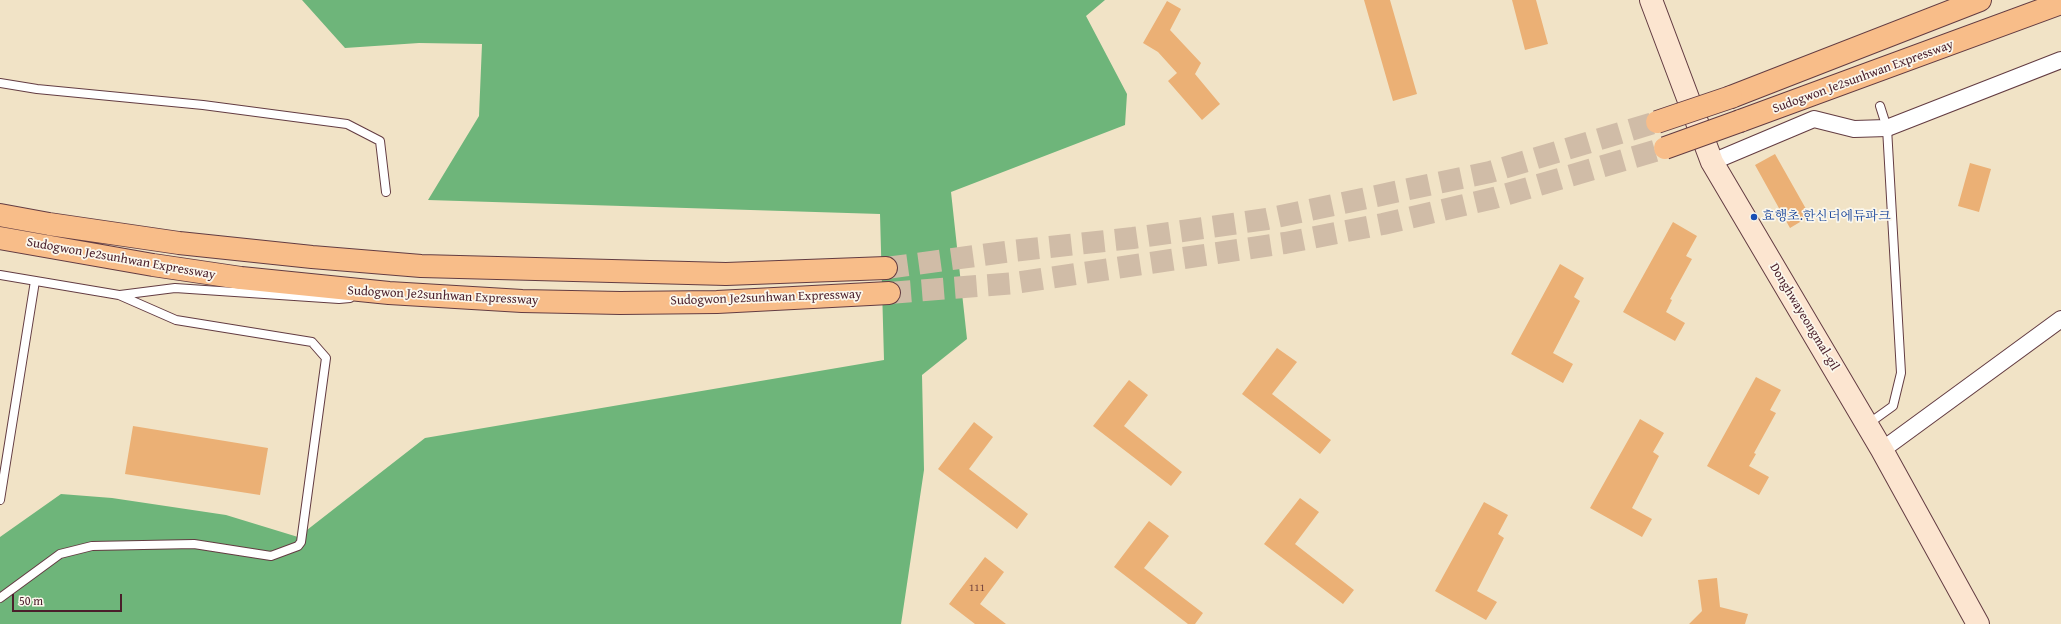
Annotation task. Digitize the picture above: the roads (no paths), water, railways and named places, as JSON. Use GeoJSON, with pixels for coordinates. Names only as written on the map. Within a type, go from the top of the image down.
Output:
{"type":"FeatureCollection","features":[{"type":"Feature","properties":{"kind":"highway"},"geometry":{"type":"LineString","coordinates":[[1657,122],[1731,97],[1980,0]]}},
{"type":"Feature","properties":{"kind":"highway","name":"Sudogwon Je2sunhwan Expressway"},"geometry":{"type":"LineString","coordinates":[[1665,148],[2061,3]]}},
{"type":"Feature","properties":{"kind":"highway","name":"Sudogwon Je2sunhwan Expressway"},"geometry":{"type":"LineString","coordinates":[[0,215],[49,224],[187,244],[312,257],[421,266],[726,274],[886,268]]}},
{"type":"Feature","properties":{"kind":"highway","name":"Sudogwon Je2sunhwan Expressway"},"geometry":{"type":"LineString","coordinates":[[0,238],[145,264],[241,278],[389,293],[522,301],[620,303],[717,302],[889,293]]}},
{"type":"Feature","properties":{"kind":"street","name":"Donghwayeongmal-gil"},"geometry":{"type":"LineString","coordinates":[[1651,0],[1712,162],[1868,425],[1978,624]]}},
{"type":"Feature","properties":{"kind":"street"},"geometry":{"type":"LineString","coordinates":[[1712,162],[1814,118],[1854,128],[1887,128],[2061,60]]}},
{"type":"Feature","properties":{"kind":"street"},"geometry":{"type":"LineString","coordinates":[[1882,450],[2061,319]]}},
{"type":"Feature","properties":{"kind":"lane"},"geometry":{"type":"LineString","coordinates":[[0,83],[37,89],[203,105],[347,124],[380,141],[386,192]]}},
{"type":"Feature","properties":{"kind":"lane"},"geometry":{"type":"LineString","coordinates":[[1868,425],[1893,406],[1901,372],[1887,128],[1880,106]]}},
{"type":"Feature","properties":{"kind":"lane"},"geometry":{"type":"LineString","coordinates":[[0,207],[49,224]]}},
{"type":"Feature","properties":{"kind":"lane"},"geometry":{"type":"LineString","coordinates":[[0,275],[119,295],[176,320],[312,342],[326,358],[301,542],[298,546],[270,556],[194,544],[92,546],[60,554],[0,598]]}},
{"type":"Feature","properties":{"kind":"lane"},"geometry":{"type":"LineString","coordinates":[[0,500],[35,281]]}},
{"type":"Feature","properties":{"kind":"lane"},"geometry":{"type":"LineString","coordinates":[[119,295],[175,288],[339,299],[389,293]]}},
{"type":"Feature","properties":{"kind":"tunnel"},"geometry":{"type":"LineString","coordinates":[[886,268],[1012,251],[1133,238],[1267,219],[1490,172],[1657,122]]}},
{"type":"Feature","properties":{"kind":"tunnel"},"geometry":{"type":"LineString","coordinates":[[889,293],[1015,283],[1285,243],[1383,224],[1494,198],[1665,148]]}},
{"type":"Feature","properties":{"kind":"place","name":"효행초.한신더에듀파크"},"geometry":{"type":"Point","coordinates":[1754,217]}}]}
